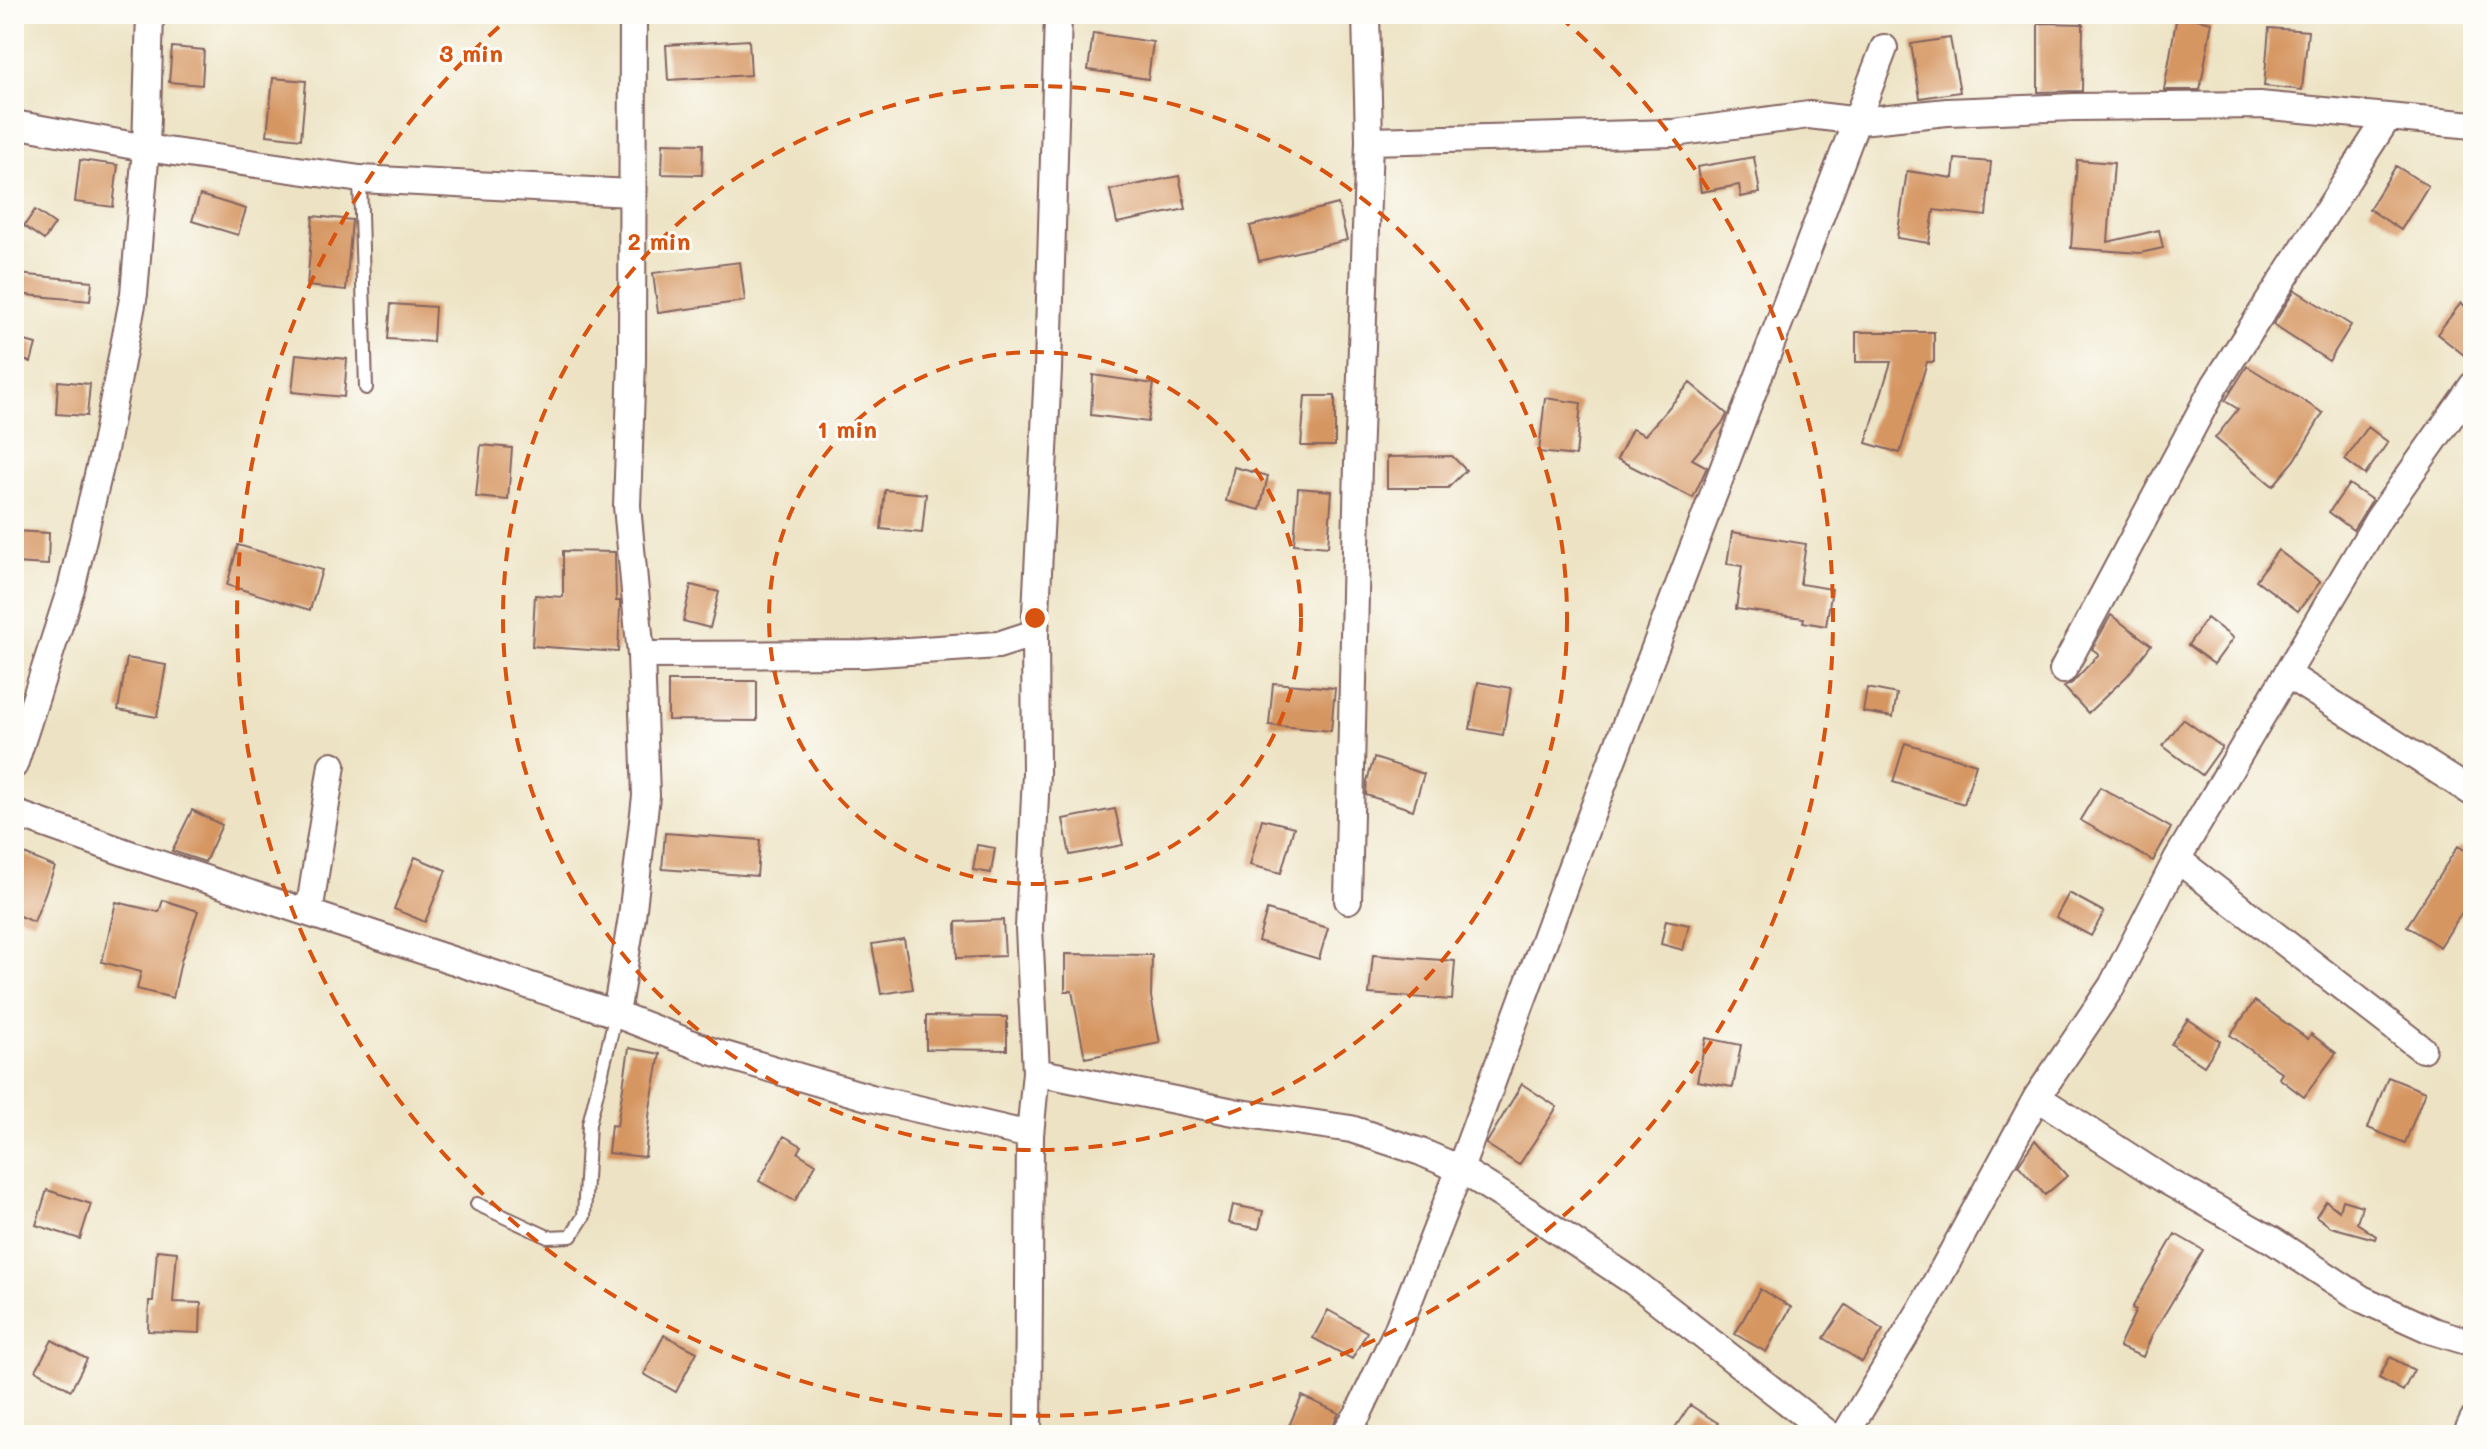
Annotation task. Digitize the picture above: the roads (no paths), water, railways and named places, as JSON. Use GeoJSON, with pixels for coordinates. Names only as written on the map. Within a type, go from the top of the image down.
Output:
{"type":"FeatureCollection","features":[{"type":"Feature","properties":{"kind":"street"},"geometry":{"type":"LineString","coordinates":[[14,765],[72,585],[104,450],[134,294],[146,148],[150,14]]}},
{"type":"Feature","properties":{"kind":"street"},"geometry":{"type":"LineString","coordinates":[[616,1014],[632,917],[646,796],[641,655],[627,506],[632,360],[633,14]]}},
{"type":"Feature","properties":{"kind":"street"},"geometry":{"type":"LineString","coordinates":[[1028,1435],[1030,1135],[1036,1072],[1029,928],[1036,773],[1035,633],[1048,369],[1058,14]]}},
{"type":"Feature","properties":{"kind":"street"},"geometry":{"type":"LineString","coordinates":[[1348,900],[1355,542],[1369,141],[1366,14]]}},
{"type":"Feature","properties":{"kind":"street"},"geometry":{"type":"LineString","coordinates":[[1860,121],[1884,48]]}},
{"type":"Feature","properties":{"kind":"street"},"geometry":{"type":"LineString","coordinates":[[1785,310],[1884,48]]}},
{"type":"Feature","properties":{"kind":"street"},"geometry":{"type":"LineString","coordinates":[[1344,1435],[1358,1414],[1397,1331],[1884,48]]}},
{"type":"Feature","properties":{"kind":"street"},"geometry":{"type":"LineString","coordinates":[[1369,141],[1674,133],[1809,115],[1860,121],[1947,112],[2074,107],[2260,105],[2473,125]]}},
{"type":"Feature","properties":{"kind":"street"},"geometry":{"type":"LineString","coordinates":[[2063,670],[2215,385],[2388,117]]}},
{"type":"Feature","properties":{"kind":"street"},"geometry":{"type":"LineString","coordinates":[[14,124],[146,148],[360,179],[631,193]]}},
{"type":"Feature","properties":{"kind":"street"},"geometry":{"type":"LineString","coordinates":[[1845,1435],[1922,1308],[2037,1097],[2112,986],[2177,859],[2379,518],[2473,385]]}},
{"type":"Feature","properties":{"kind":"street"},"geometry":{"type":"LineString","coordinates":[[641,655],[864,654],[998,645],[1035,633]]}},
{"type":"Feature","properties":{"kind":"street"},"geometry":{"type":"LineString","coordinates":[[2288,675],[2473,793]]}},
{"type":"Feature","properties":{"kind":"street"},"geometry":{"type":"LineString","coordinates":[[309,913],[332,765]]}},
{"type":"Feature","properties":{"kind":"street"},"geometry":{"type":"LineString","coordinates":[[14,813],[616,1014],[711,1051],[871,1098],[1030,1135]]}},
{"type":"Feature","properties":{"kind":"street"},"geometry":{"type":"LineString","coordinates":[[2177,859],[2346,987],[2422,1049]]}},
{"type":"Feature","properties":{"kind":"street"},"geometry":{"type":"LineString","coordinates":[[1036,1072],[1248,1114],[1351,1129],[1421,1152],[1460,1169],[1634,1282],[1830,1435]]}},
{"type":"Feature","properties":{"kind":"street"},"geometry":{"type":"LineString","coordinates":[[2037,1097],[2165,1180],[2272,1240],[2362,1299],[2433,1331],[2473,1343]]}},
{"type":"Feature","properties":{"kind":"street"},"geometry":{"type":"LineString","coordinates":[[2466,1435],[2473,1420]]}},
{"type":"Feature","properties":{"kind":"lane"},"geometry":{"type":"LineString","coordinates":[[360,179],[366,388]]}},
{"type":"Feature","properties":{"kind":"lane"},"geometry":{"type":"LineString","coordinates":[[477,1204],[548,1237],[571,1236],[584,1216],[589,1124],[616,1014]]}}]}
